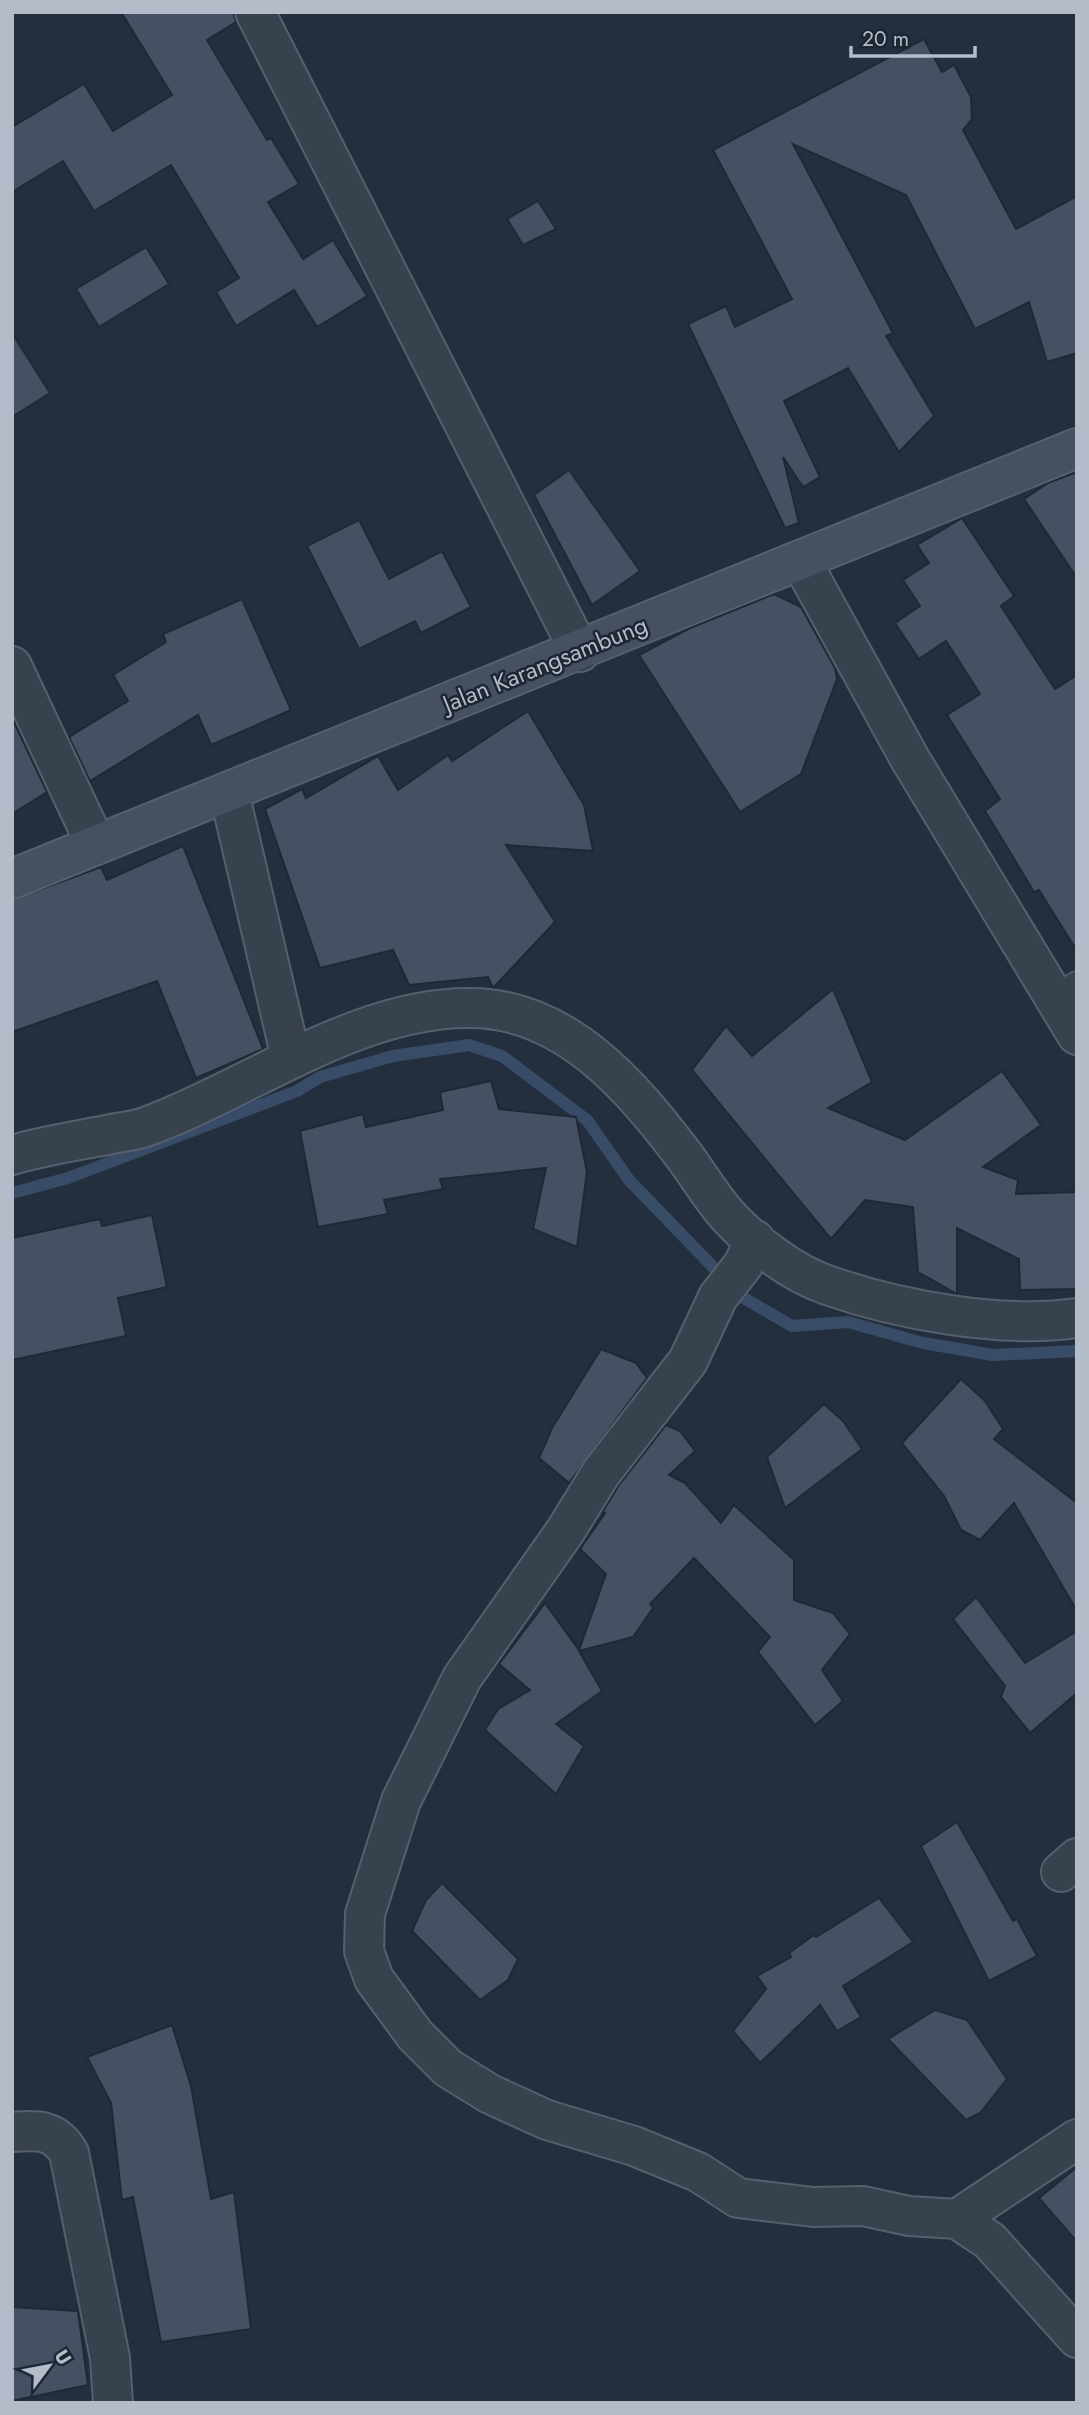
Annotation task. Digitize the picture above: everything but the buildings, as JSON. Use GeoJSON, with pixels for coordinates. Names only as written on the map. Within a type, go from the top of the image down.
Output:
{"type":"FeatureCollection","features":[{"type":"Feature","properties":{"kind":"main road","name":"Jalan Karangsambung"},"geometry":{"type":"LineString","coordinates":[[12,879],[580,652],[1077,448]]}},
{"type":"Feature","properties":{"kind":"street"},"geometry":{"type":"LineString","coordinates":[[254,12],[580,652]]}},
{"type":"Feature","properties":{"kind":"street"},"geometry":{"type":"LineString","coordinates":[[801,561],[910,759],[1066,988],[1077,1035]]}},
{"type":"Feature","properties":{"kind":"street"},"geometry":{"type":"LineString","coordinates":[[12,666],[96,845]]}},
{"type":"Feature","properties":{"kind":"street"},"geometry":{"type":"LineString","coordinates":[[229,792],[291,1058]]}},
{"type":"Feature","properties":{"kind":"street"},"geometry":{"type":"LineString","coordinates":[[12,1155],[147,1127],[291,1058],[388,1021],[435,1010],[473,1008],[525,1017],[567,1036],[625,1082],[728,1215],[749,1253],[825,1284],[918,1308],[1009,1322],[1047,1322],[1077,1318]]}},
{"type":"Feature","properties":{"kind":"street"},"geometry":{"type":"LineString","coordinates":[[749,1253],[718,1297],[688,1361],[601,1473],[566,1530],[462,1678],[401,1801],[365,1914],[364,1951],[374,1979],[415,2035],[448,2068],[490,2094],[547,2120],[634,2146],[698,2172],[738,2198],[813,2207],[863,2206],[909,2216],[957,2220],[990,2241],[1077,2338]]}},
{"type":"Feature","properties":{"kind":"street"},"geometry":{"type":"LineString","coordinates":[[12,2132],[41,2130],[54,2135],[69,2153],[110,2358],[113,2403]]}},
{"type":"Feature","properties":{"kind":"street"},"geometry":{"type":"LineString","coordinates":[[957,2220],[1077,2139]]}},
{"type":"Feature","properties":{"kind":"waterway"},"geometry":{"type":"LineString","coordinates":[[12,1193],[68,1178],[297,1091],[320,1077],[393,1056],[469,1045],[502,1056],[587,1120],[629,1180],[742,1297],[792,1326],[848,1322],[923,1343],[993,1355],[1077,1351]]}}]}
